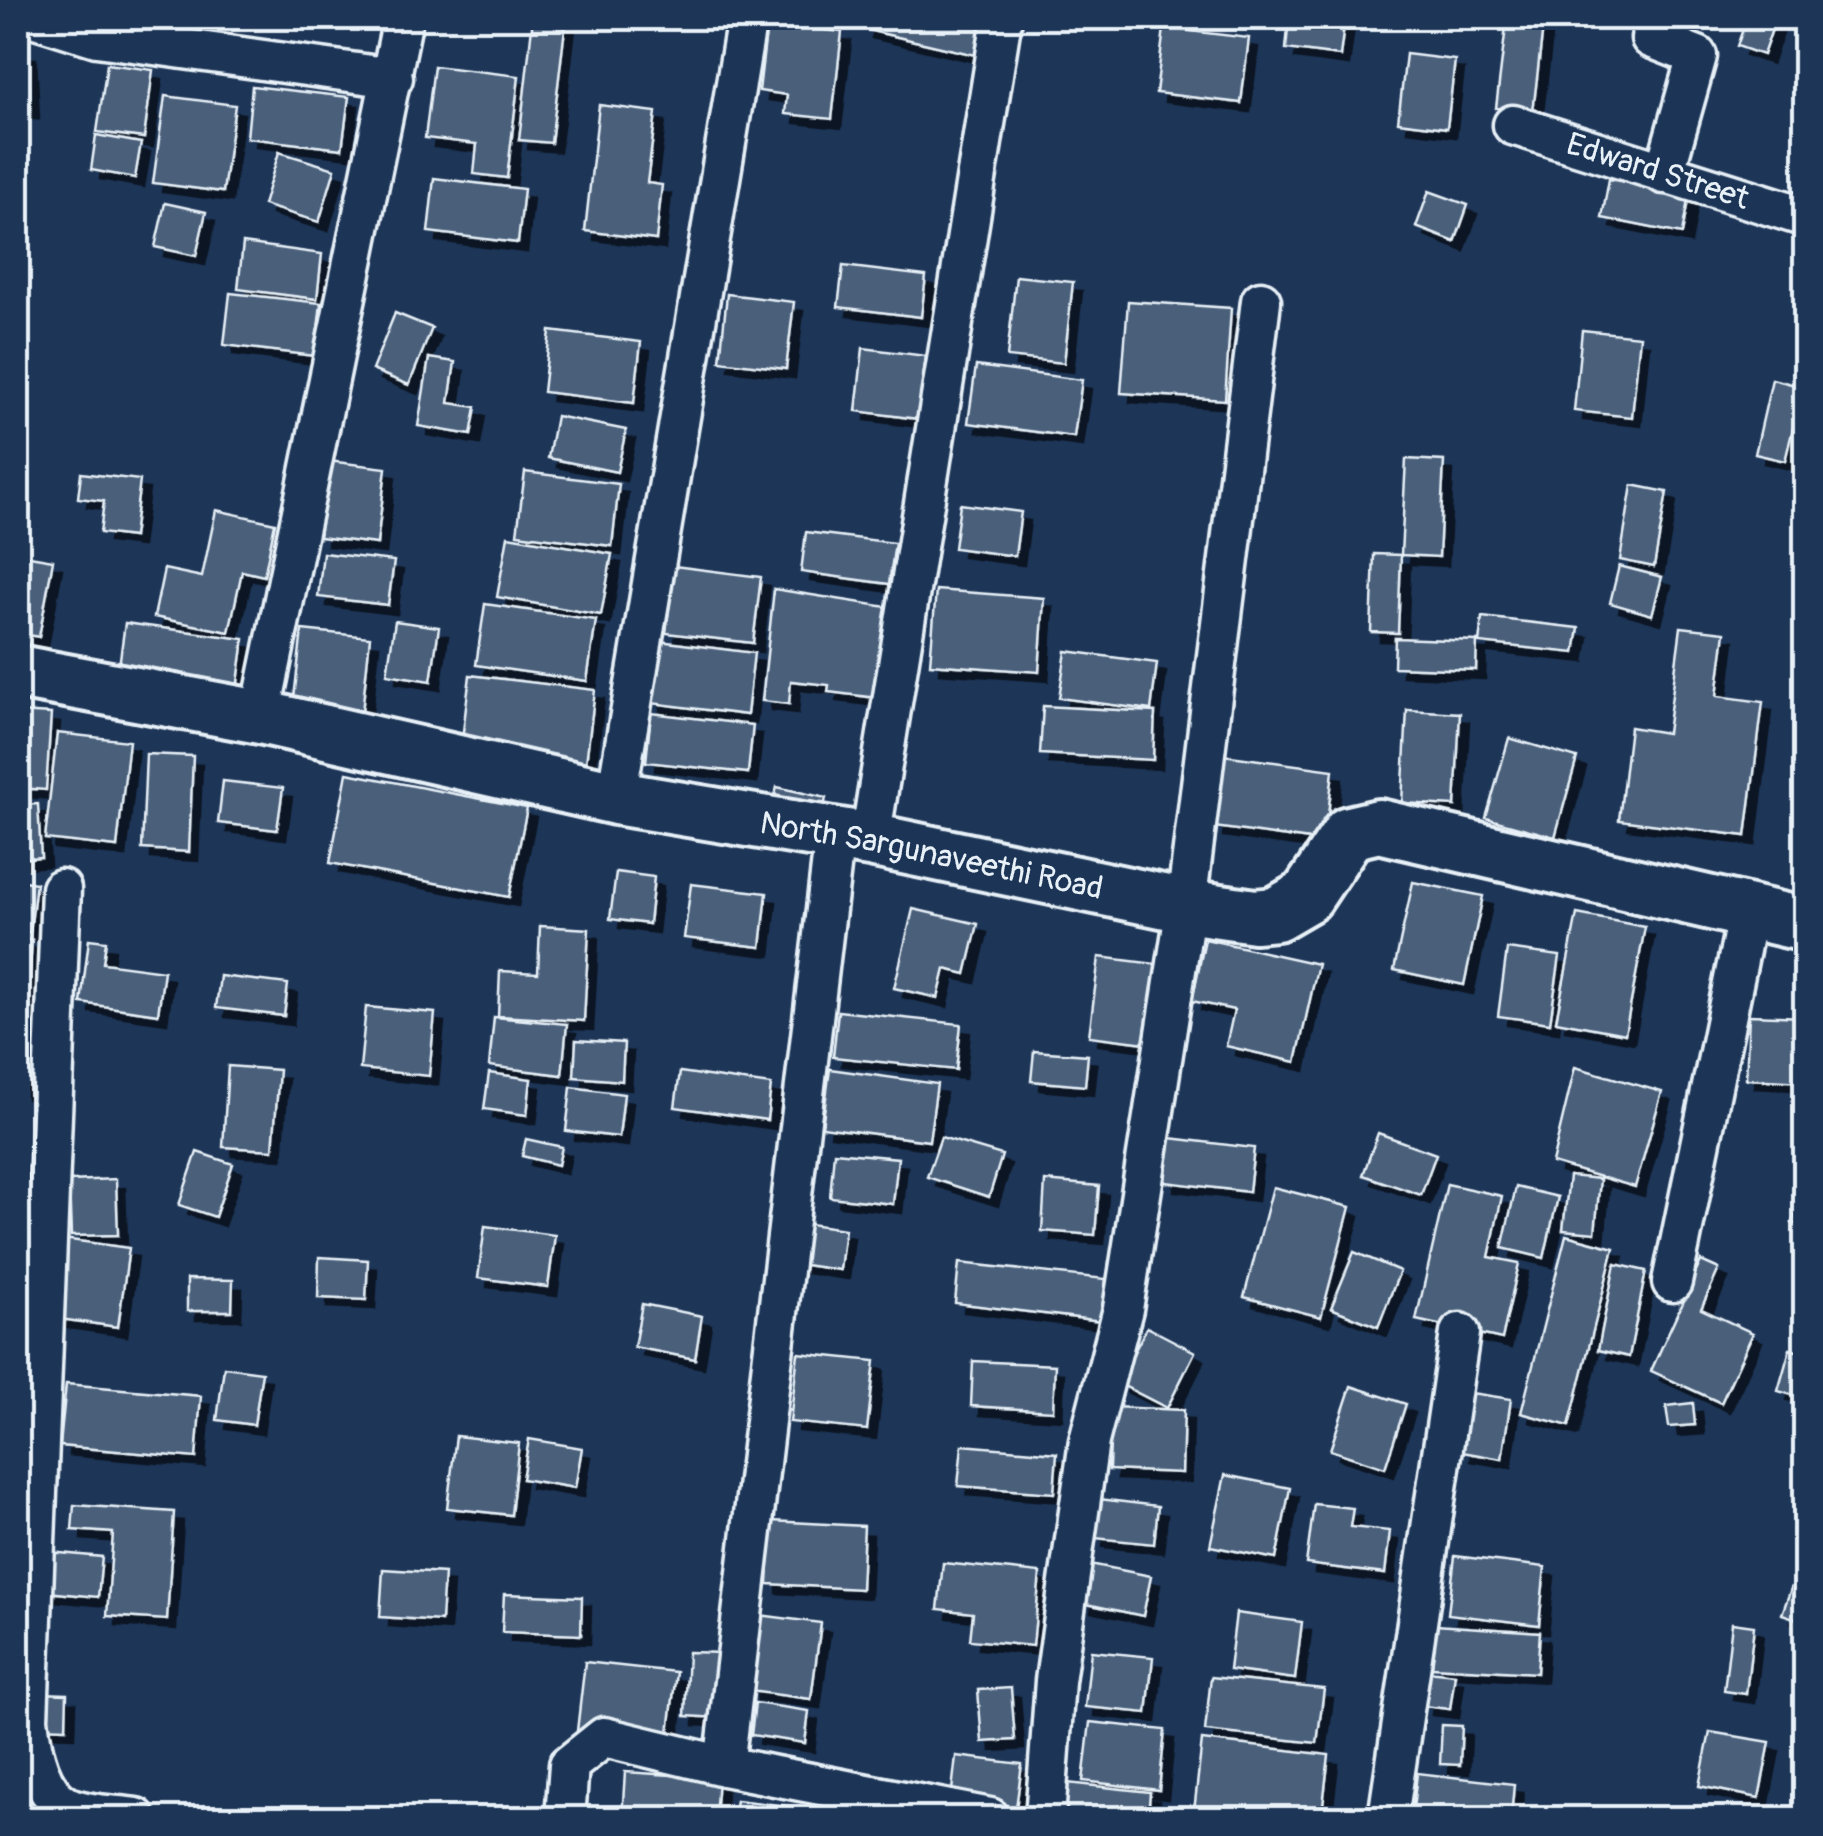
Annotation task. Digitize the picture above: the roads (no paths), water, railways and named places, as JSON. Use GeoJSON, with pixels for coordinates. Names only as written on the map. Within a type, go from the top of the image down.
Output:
{"type":"FeatureCollection","features":[{"type":"Feature","properties":{"kind":"street"},"geometry":{"type":"LineString","coordinates":[[36,18],[97,37],[195,32],[392,78]]}},
{"type":"Feature","properties":{"kind":"street"},"geometry":{"type":"LineString","coordinates":[[260,717],[403,18]]}},
{"type":"Feature","properties":{"kind":"street"},"geometry":{"type":"LineString","coordinates":[[616,798],[746,18]]}},
{"type":"Feature","properties":{"kind":"street"},"geometry":{"type":"LineString","coordinates":[[724,1766],[853,837],[1002,18]]}},
{"type":"Feature","properties":{"kind":"street"},"geometry":{"type":"LineString","coordinates":[[1658,18],[1650,38],[1698,56],[1664,174]]}},
{"type":"Feature","properties":{"kind":"street","name":"Edward Street"},"geometry":{"type":"LineString","coordinates":[[1512,125],[1806,217]]}},
{"type":"Feature","properties":{"kind":"street"},"geometry":{"type":"LineString","coordinates":[[1045,1818],[1055,1680],[1089,1442],[1123,1309],[1186,906],[1261,301]]}},
{"type":"Feature","properties":{"kind":"street","name":"North Sargunaveethi Road"},"geometry":{"type":"LineString","coordinates":[[18,672],[260,717],[616,798],[853,837],[1186,906],[1255,916],[1291,908],[1307,896],[1349,833],[1380,826],[1806,924]]}},
{"type":"Feature","properties":{"kind":"street"},"geometry":{"type":"LineString","coordinates":[[61,889],[29,1730],[46,1786],[66,1806],[136,1818]]}},
{"type":"Feature","properties":{"kind":"street"},"geometry":{"type":"LineString","coordinates":[[1672,1282],[1748,912]]}},
{"type":"Feature","properties":{"kind":"street"},"geometry":{"type":"LineString","coordinates":[[1388,1818],[1460,1333]]}},
{"type":"Feature","properties":{"kind":"street"},"geometry":{"type":"LineString","coordinates":[[565,1818],[569,1766],[604,1737],[724,1766],[990,1818]]}}]}
